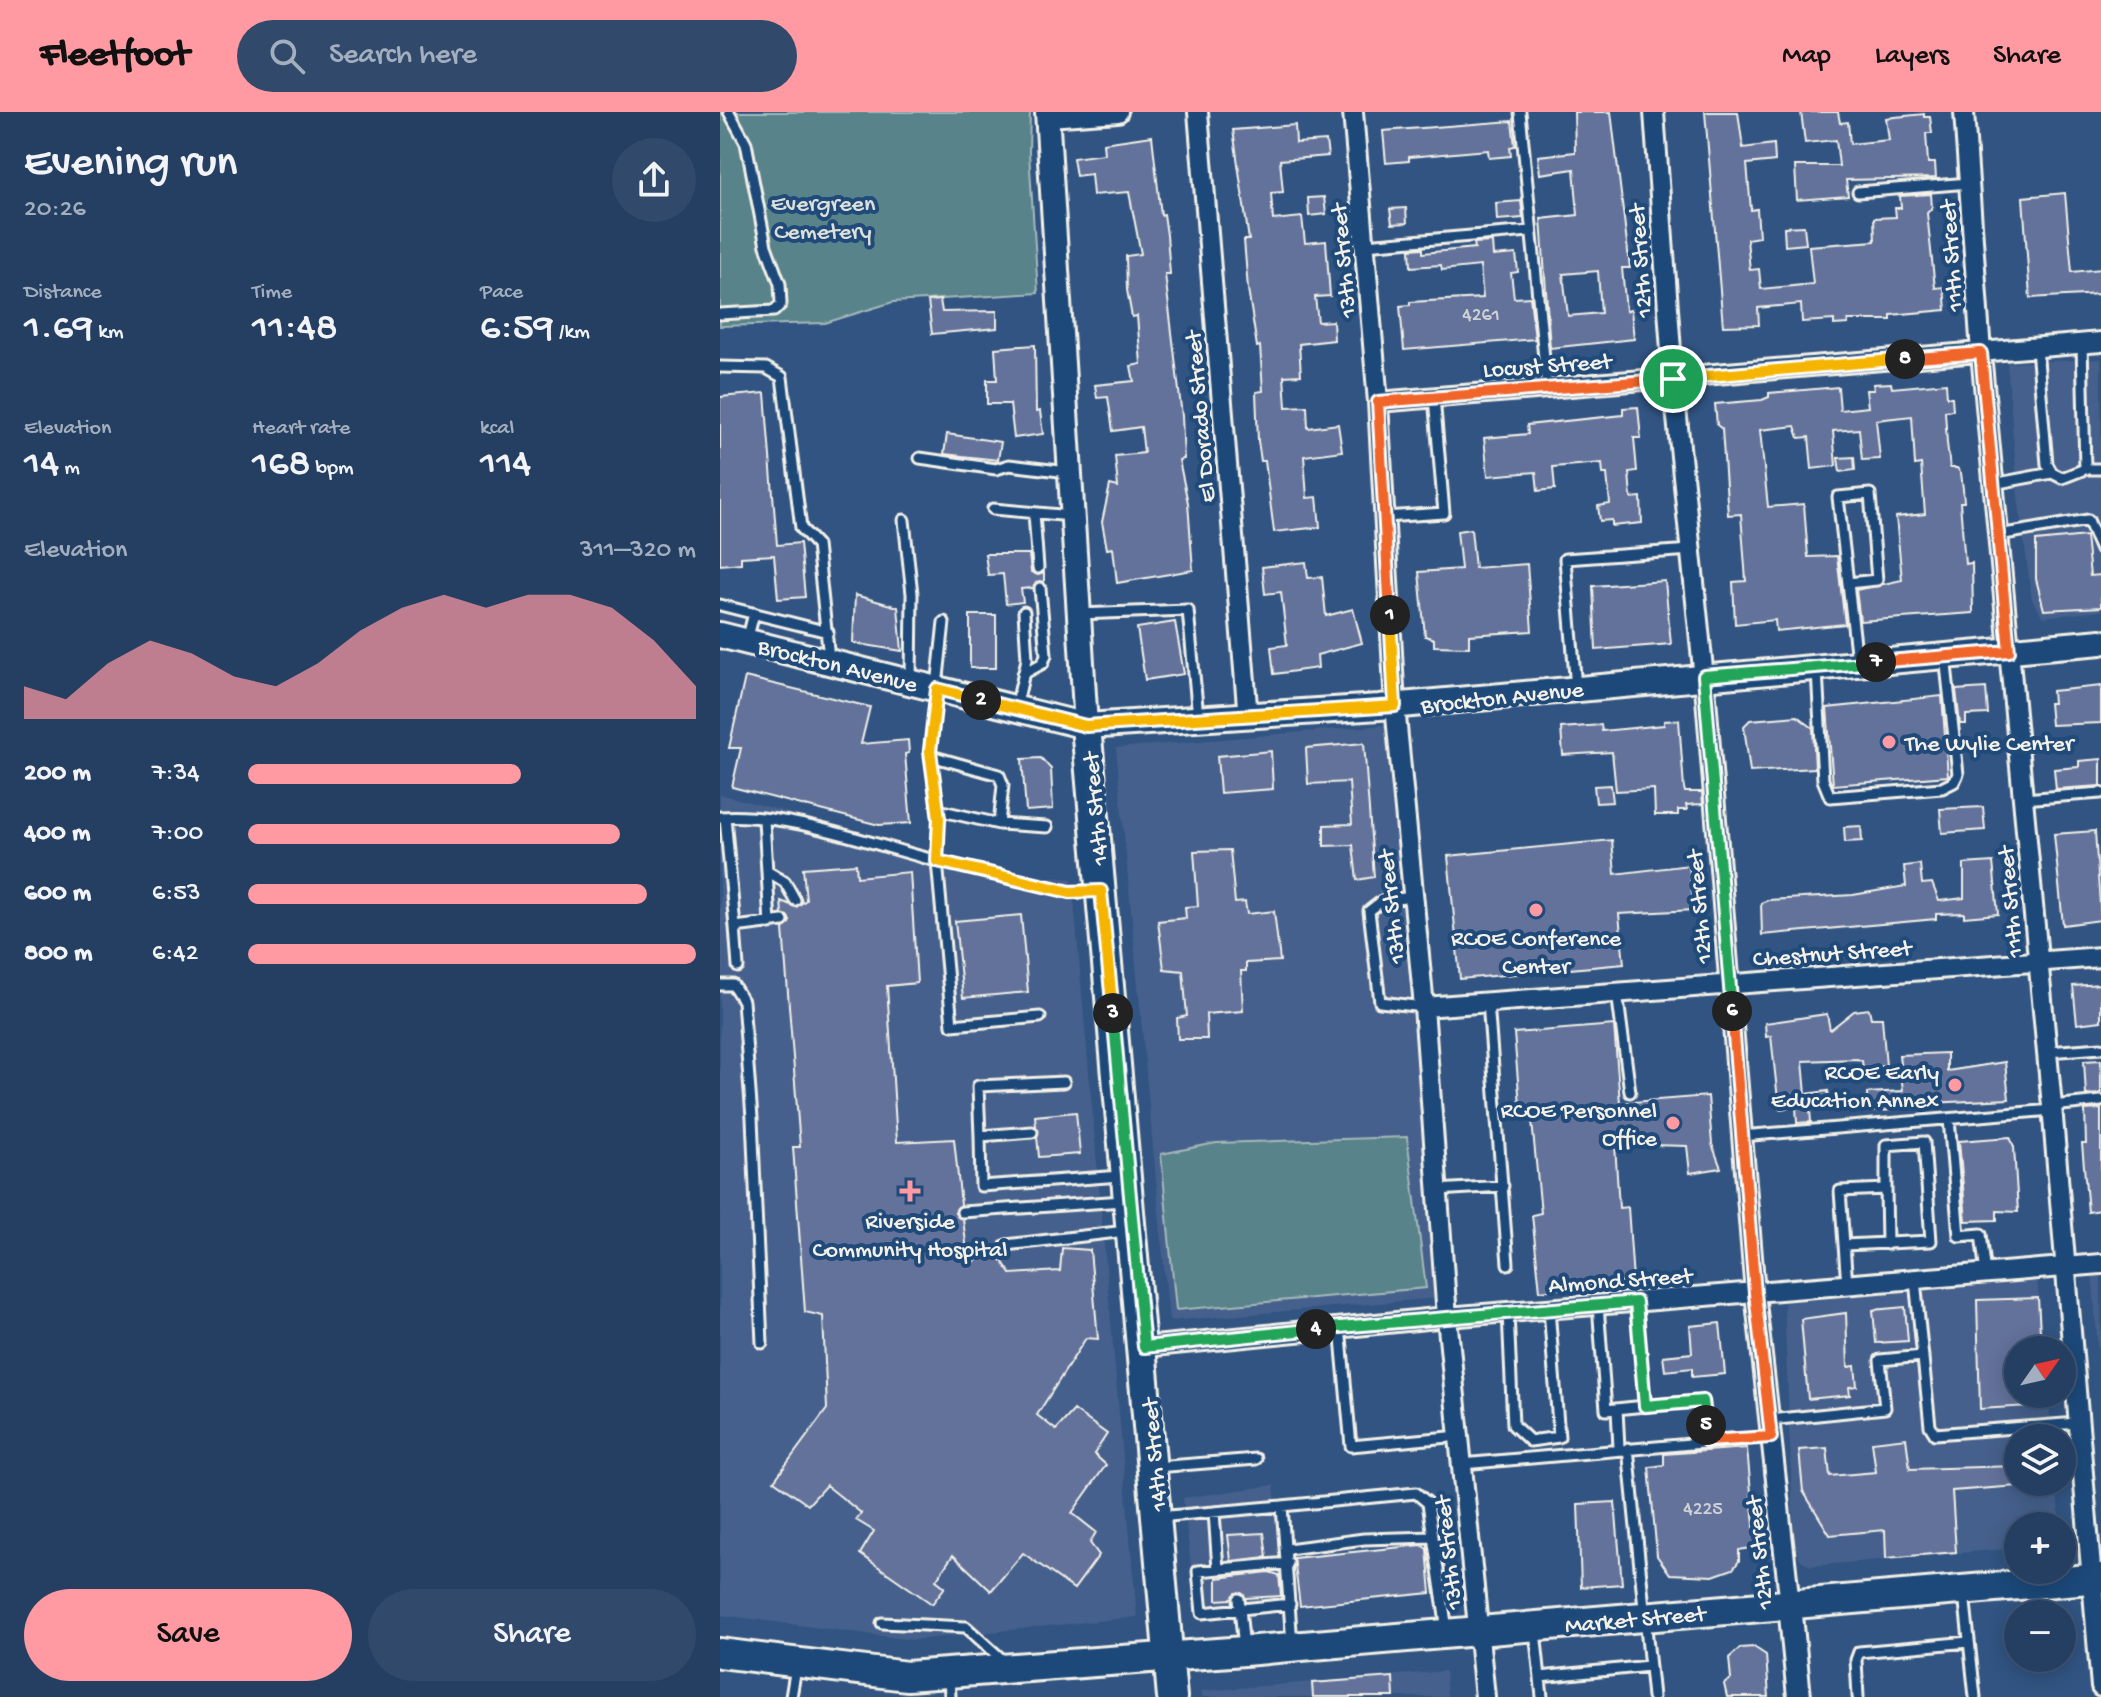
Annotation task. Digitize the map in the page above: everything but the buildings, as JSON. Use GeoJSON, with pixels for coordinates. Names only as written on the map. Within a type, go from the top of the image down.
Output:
{"type":"FeatureCollection","features":[{"type":"Feature","properties":{"kind":"main road","name":"Brockton Avenue"},"geometry":{"type":"LineString","coordinates":[[720,635],[1086,726],[1248,718],[1395,706],[2101,642]]}},
{"type":"Feature","properties":{"kind":"main road","name":"14th Street"},"geometry":{"type":"LineString","coordinates":[[1086,726],[1144,1347],[1172,1697]]}},
{"type":"Feature","properties":{"kind":"main road","name":"Market Street"},"geometry":{"type":"LineString","coordinates":[[720,1653],[950,1685],[1014,1669],[2096,1579]]}},
{"type":"Feature","properties":{"kind":"street"},"geometry":{"type":"LineString","coordinates":[[1047,115],[1118,112]]}},
{"type":"Feature","properties":{"kind":"street","name":"El Dorado Street"},"geometry":{"type":"LineString","coordinates":[[1198,112],[1248,718]]}},
{"type":"Feature","properties":{"kind":"street","name":"13th Street"},"geometry":{"type":"LineString","coordinates":[[1353,112],[1378,402],[1395,706],[1424,1007],[1447,1317],[1485,1697]]}},
{"type":"Feature","properties":{"kind":"street","name":"12th Street"},"geometry":{"type":"LineString","coordinates":[[1654,112],[1673,379],[1704,676],[1755,1293],[1799,1697]]}},
{"type":"Feature","properties":{"kind":"street","name":"11th Street"},"geometry":{"type":"LineString","coordinates":[[1964,112],[1981,353],[2047,1052],[2077,1423],[2096,1579],[2101,1687]]}},
{"type":"Feature","properties":{"kind":"street","name":"14th Street"},"geometry":{"type":"LineString","coordinates":[[1047,115],[1086,726]]}},
{"type":"Feature","properties":{"kind":"street","name":"Locust Street"},"geometry":{"type":"LineString","coordinates":[[1378,402],[2092,343]]}},
{"type":"Feature","properties":{"kind":"street","name":"Chestnut Street"},"geometry":{"type":"LineString","coordinates":[[1424,1007],[2101,957]]}},
{"type":"Feature","properties":{"kind":"street","name":"Almond Street"},"geometry":{"type":"LineString","coordinates":[[1144,1347],[1447,1317],[2101,1264]]}},
{"type":"Feature","properties":{"kind":"lane"},"geometry":{"type":"LineString","coordinates":[[720,314],[774,311],[781,304],[780,284],[766,246],[746,143],[729,112]]}},
{"type":"Feature","properties":{"kind":"lane"},"geometry":{"type":"LineString","coordinates":[[1520,112],[1547,389]]}},
{"type":"Feature","properties":{"kind":"lane"},"geometry":{"type":"LineString","coordinates":[[1858,192],[1969,183]]}},
{"type":"Feature","properties":{"kind":"lane"},"geometry":{"type":"LineString","coordinates":[[1365,245],[1530,231]]}},
{"type":"Feature","properties":{"kind":"lane"},"geometry":{"type":"LineString","coordinates":[[2085,469],[2092,343]]}},
{"type":"Feature","properties":{"kind":"lane"},"geometry":{"type":"LineString","coordinates":[[2037,348],[2047,464],[2052,473],[2062,478],[2085,469],[2101,469]]}},
{"type":"Feature","properties":{"kind":"lane"},"geometry":{"type":"LineString","coordinates":[[720,367],[766,368],[782,377],[801,528],[817,545],[830,662]]}},
{"type":"Feature","properties":{"kind":"lane"},"geometry":{"type":"LineString","coordinates":[[1385,517],[1444,513],[1434,397]]}},
{"type":"Feature","properties":{"kind":"lane"},"geometry":{"type":"LineString","coordinates":[[920,458],[996,469],[1009,465],[1068,472]]}},
{"type":"Feature","properties":{"kind":"lane"},"geometry":{"type":"LineString","coordinates":[[1993,484],[2052,473]]}},
{"type":"Feature","properties":{"kind":"lane"},"geometry":{"type":"LineString","coordinates":[[1848,583],[1877,580],[1870,494],[1838,497],[1857,663]]}},
{"type":"Feature","properties":{"kind":"lane"},"geometry":{"type":"LineString","coordinates":[[993,509],[1072,516]]}},
{"type":"Feature","properties":{"kind":"lane"},"geometry":{"type":"LineString","coordinates":[[1034,513],[1038,568]]}},
{"type":"Feature","properties":{"kind":"lane"},"geometry":{"type":"LineString","coordinates":[[904,520],[912,594],[911,682]]}},
{"type":"Feature","properties":{"kind":"lane"},"geometry":{"type":"LineString","coordinates":[[1998,535],[2088,520],[2101,550]]}},
{"type":"Feature","properties":{"kind":"lane"},"geometry":{"type":"LineString","coordinates":[[1576,688],[1565,559],[1691,550]]}},
{"type":"Feature","properties":{"kind":"lane"},"geometry":{"type":"LineString","coordinates":[[1023,674],[1035,669],[1046,655],[1040,588]]}},
{"type":"Feature","properties":{"kind":"lane"},"geometry":{"type":"LineString","coordinates":[[720,605],[828,632]]}},
{"type":"Feature","properties":{"kind":"lane"},"geometry":{"type":"LineString","coordinates":[[1078,614],[1188,610],[1199,721]]}},
{"type":"Feature","properties":{"kind":"lane"},"geometry":{"type":"LineString","coordinates":[[1016,708],[1027,659],[1024,612]]}},
{"type":"Feature","properties":{"kind":"lane"},"geometry":{"type":"LineString","coordinates":[[747,641],[754,613]]}},
{"type":"Feature","properties":{"kind":"lane"},"geometry":{"type":"LineString","coordinates":[[944,622],[931,756],[938,810],[937,861],[952,1025],[1040,1017]]}},
{"type":"Feature","properties":{"kind":"lane"},"geometry":{"type":"LineString","coordinates":[[1817,667],[1823,780],[1830,797],[1942,788],[1954,782],[1958,774],[1945,656]]}},
{"type":"Feature","properties":{"kind":"lane"},"geometry":{"type":"LineString","coordinates":[[931,756],[999,775],[1003,785],[999,824]]}},
{"type":"Feature","properties":{"kind":"lane"},"geometry":{"type":"LineString","coordinates":[[2023,799],[2101,793]]}},
{"type":"Feature","properties":{"kind":"lane"},"geometry":{"type":"LineString","coordinates":[[938,810],[999,824],[1047,827]]}},
{"type":"Feature","properties":{"kind":"lane"},"geometry":{"type":"LineString","coordinates":[[738,967],[722,817],[764,820],[1070,892],[1101,891]]}},
{"type":"Feature","properties":{"kind":"lane"},"geometry":{"type":"LineString","coordinates":[[764,820],[770,924]]}},
{"type":"Feature","properties":{"kind":"lane"},"geometry":{"type":"LineString","coordinates":[[767,871],[785,882],[795,900]]}},
{"type":"Feature","properties":{"kind":"lane"},"geometry":{"type":"LineString","coordinates":[[1412,897],[1382,901],[1369,911],[1380,1002],[1424,1007]]}},
{"type":"Feature","properties":{"kind":"lane"},"geometry":{"type":"LineString","coordinates":[[735,927],[783,921]]}},
{"type":"Feature","properties":{"kind":"lane"},"geometry":{"type":"LineString","coordinates":[[720,985],[733,985],[743,1001],[762,1343]]}},
{"type":"Feature","properties":{"kind":"lane"},"geometry":{"type":"LineString","coordinates":[[1617,992],[1630,1092]]}},
{"type":"Feature","properties":{"kind":"lane"},"geometry":{"type":"LineString","coordinates":[[1488,1002],[1508,1264]]}},
{"type":"Feature","properties":{"kind":"lane"},"geometry":{"type":"LineString","coordinates":[[2047,1052],[2101,1048]]}},
{"type":"Feature","properties":{"kind":"lane"},"geometry":{"type":"LineString","coordinates":[[1064,1082],[978,1086],[981,1186],[1129,1188]]}},
{"type":"Feature","properties":{"kind":"lane"},"geometry":{"type":"LineString","coordinates":[[1741,1136],[1949,1119],[2101,1101]]}},
{"type":"Feature","properties":{"kind":"lane"},"geometry":{"type":"LineString","coordinates":[[1949,1119],[1959,1236],[1981,1234],[1986,1274]]}},
{"type":"Feature","properties":{"kind":"lane"},"geometry":{"type":"LineString","coordinates":[[980,1136],[1032,1132]]}},
{"type":"Feature","properties":{"kind":"lane"},"geometry":{"type":"LineString","coordinates":[[1844,1245],[1887,1244],[1931,1241],[1924,1142],[1886,1145],[1887,1244]]}},
{"type":"Feature","properties":{"kind":"lane"},"geometry":{"type":"LineString","coordinates":[[1437,1190],[1503,1186]]}},
{"type":"Feature","properties":{"kind":"lane"},"geometry":{"type":"LineString","coordinates":[[962,1212],[1129,1188]]}},
{"type":"Feature","properties":{"kind":"lane"},"geometry":{"type":"LineString","coordinates":[[1847,1285],[1840,1191],[1886,1189]]}},
{"type":"Feature","properties":{"kind":"lane"},"geometry":{"type":"LineString","coordinates":[[1006,1245],[1133,1230]]}},
{"type":"Feature","properties":{"kind":"lane"},"geometry":{"type":"LineString","coordinates":[[1915,1280],[1930,1426],[1935,1434],[2077,1423]]}},
{"type":"Feature","properties":{"kind":"lane"},"geometry":{"type":"LineString","coordinates":[[1636,1302],[1645,1403]]}},
{"type":"Feature","properties":{"kind":"lane"},"geometry":{"type":"LineString","coordinates":[[1598,1305],[1606,1410],[1645,1403],[1703,1401],[1707,1441]]}},
{"type":"Feature","properties":{"kind":"lane"},"geometry":{"type":"LineString","coordinates":[[1508,1312],[1513,1425],[1530,1441],[1559,1437],[1549,1309]]}},
{"type":"Feature","properties":{"kind":"lane"},"geometry":{"type":"LineString","coordinates":[[1340,1327],[1351,1446],[1460,1436]]}},
{"type":"Feature","properties":{"kind":"lane"},"geometry":{"type":"LineString","coordinates":[[1462,1464],[1707,1441],[1885,1408],[1880,1360],[1923,1356]]}},
{"type":"Feature","properties":{"kind":"lane"},"geometry":{"type":"LineString","coordinates":[[1617,1409],[1624,1448],[1650,1695]]}},
{"type":"Feature","properties":{"kind":"lane"},"geometry":{"type":"LineString","coordinates":[[1154,1467],[1256,1459]]}},
{"type":"Feature","properties":{"kind":"lane"},"geometry":{"type":"LineString","coordinates":[[1158,1517],[1416,1493],[1428,1503],[1448,1634]]}},
{"type":"Feature","properties":{"kind":"lane"},"geometry":{"type":"LineString","coordinates":[[1282,1506],[1288,1549],[1292,1647]]}},
{"type":"Feature","properties":{"kind":"lane"},"geometry":{"type":"LineString","coordinates":[[1214,1512],[1218,1569]]}},
{"type":"Feature","properties":{"kind":"lane"},"geometry":{"type":"LineString","coordinates":[[1288,1549],[1364,1539],[1433,1537]]}},
{"type":"Feature","properties":{"kind":"lane"},"geometry":{"type":"LineString","coordinates":[[1288,1563],[1237,1572],[1218,1569],[1198,1571],[1202,1613],[1239,1604],[1290,1604]]}},
{"type":"Feature","properties":{"kind":"lane"},"geometry":{"type":"LineString","coordinates":[[1964,1590],[1975,1697]]}},
{"type":"Feature","properties":{"kind":"lane"},"geometry":{"type":"LineString","coordinates":[[1239,1604],[1244,1651]]}},
{"type":"Feature","properties":{"kind":"lane"},"geometry":{"type":"LineString","coordinates":[[882,1623],[966,1627],[1014,1669]]}},
{"type":"Feature","properties":{"kind":"lane"},"geometry":{"type":"LineString","coordinates":[[1535,1627],[1542,1697]]}},
{"type":"Feature","properties":{"kind":"lane"},"geometry":{"type":"LineString","coordinates":[[1858,1697],[1856,1660],[1859,1652],[1969,1642]]}},
{"type":"Feature","properties":{"kind":"lane"},"geometry":{"type":"LineString","coordinates":[[791,1697],[796,1664]]}},
{"type":"Feature","properties":{"kind":"lane"},"geometry":{"type":"LineString","coordinates":[[1540,1677],[1649,1666]]}},
{"type":"Feature","properties":{"kind":"shaded area"},"geometry":{"type":"Polygon","coordinates":[[[2101,359],[2101,611],[2043,617],[2032,600],[2018,497],[2007,363],[2101,359]]]}},
{"type":"Feature","properties":{"kind":"shaded area"},"geometry":{"type":"Polygon","coordinates":[[[1385,725],[1438,1298],[1169,1321],[1116,748],[1385,725]]]}},
{"type":"Feature","properties":{"kind":"shaded area","name":"Riverside Community Hospital"},"geometry":{"type":"Polygon","coordinates":[[[720,794],[1014,874],[1072,879],[1137,1617],[913,1640],[720,1615],[720,794]]]}},
{"type":"Feature","properties":{"kind":"shaded area"},"geometry":{"type":"Polygon","coordinates":[[[2101,1269],[2101,1394],[2092,1270],[2101,1269]]]}},
{"type":"Feature","properties":{"kind":"shaded area"},"geometry":{"type":"Polygon","coordinates":[[[2037,1278],[2043,1336],[2004,1336],[2004,1408],[2049,1408],[2051,1424],[2004,1424],[2004,1496],[2057,1496],[2059,1512],[2004,1512],[2004,1549],[1810,1566],[1800,1559],[1794,1543],[1784,1303],[2037,1278]]]}},
{"type":"Feature","properties":{"kind":"shaded area"},"geometry":{"type":"Polygon","coordinates":[[[1274,1485],[1287,1610],[1197,1617],[1183,1498],[1274,1485]]]}},
{"type":"Feature","properties":{"kind":"shaded area"},"geometry":{"type":"Polygon","coordinates":[[[1445,1671],[1447,1697],[1202,1697],[1202,1691],[1445,1671]]]}},
{"type":"Feature","properties":{"kind":"green space","name":"Evergreen Cemetery"},"geometry":{"type":"Polygon","coordinates":[[[720,112],[1030,112],[1029,152],[1038,293],[893,302],[825,323],[720,326],[720,112]]]}},
{"type":"Feature","properties":{"kind":"green space"},"geometry":{"type":"Polygon","coordinates":[[[1407,1137],[1426,1288],[1176,1310],[1161,1154],[1216,1143],[1407,1137]]]}},
{"type":"Feature","properties":{"kind":"place","name":"The Wylie Center"},"geometry":{"type":"Point","coordinates":[1889,742]}},
{"type":"Feature","properties":{"kind":"place","name":"RCOE Conference Center"},"geometry":{"type":"Point","coordinates":[1536,910]}},
{"type":"Feature","properties":{"kind":"place","name":"RCOE Early Education Annex"},"geometry":{"type":"Point","coordinates":[1955,1085]}},
{"type":"Feature","properties":{"kind":"place","name":"RCOE Personnel Office"},"geometry":{"type":"Point","coordinates":[1673,1123]}},
{"type":"Feature","properties":{"kind":"place","name":"Riverside Community Hospital"},"geometry":{"type":"Point","coordinates":[910,1191]}},
{"type":"Feature","properties":{"kind":"route"},"geometry":{"type":"LineString","coordinates":[[1981,353],[2009,651],[1704,676],[1741,1136],[1771,1437],[1707,1441],[1703,1401],[1645,1406],[1636,1302],[1144,1347],[1101,891],[1070,892],[937,861],[939,818],[930,751],[937,689],[1086,726],[1248,718],[1395,706],[1378,402],[1673,379],[1981,353]]}}]}
